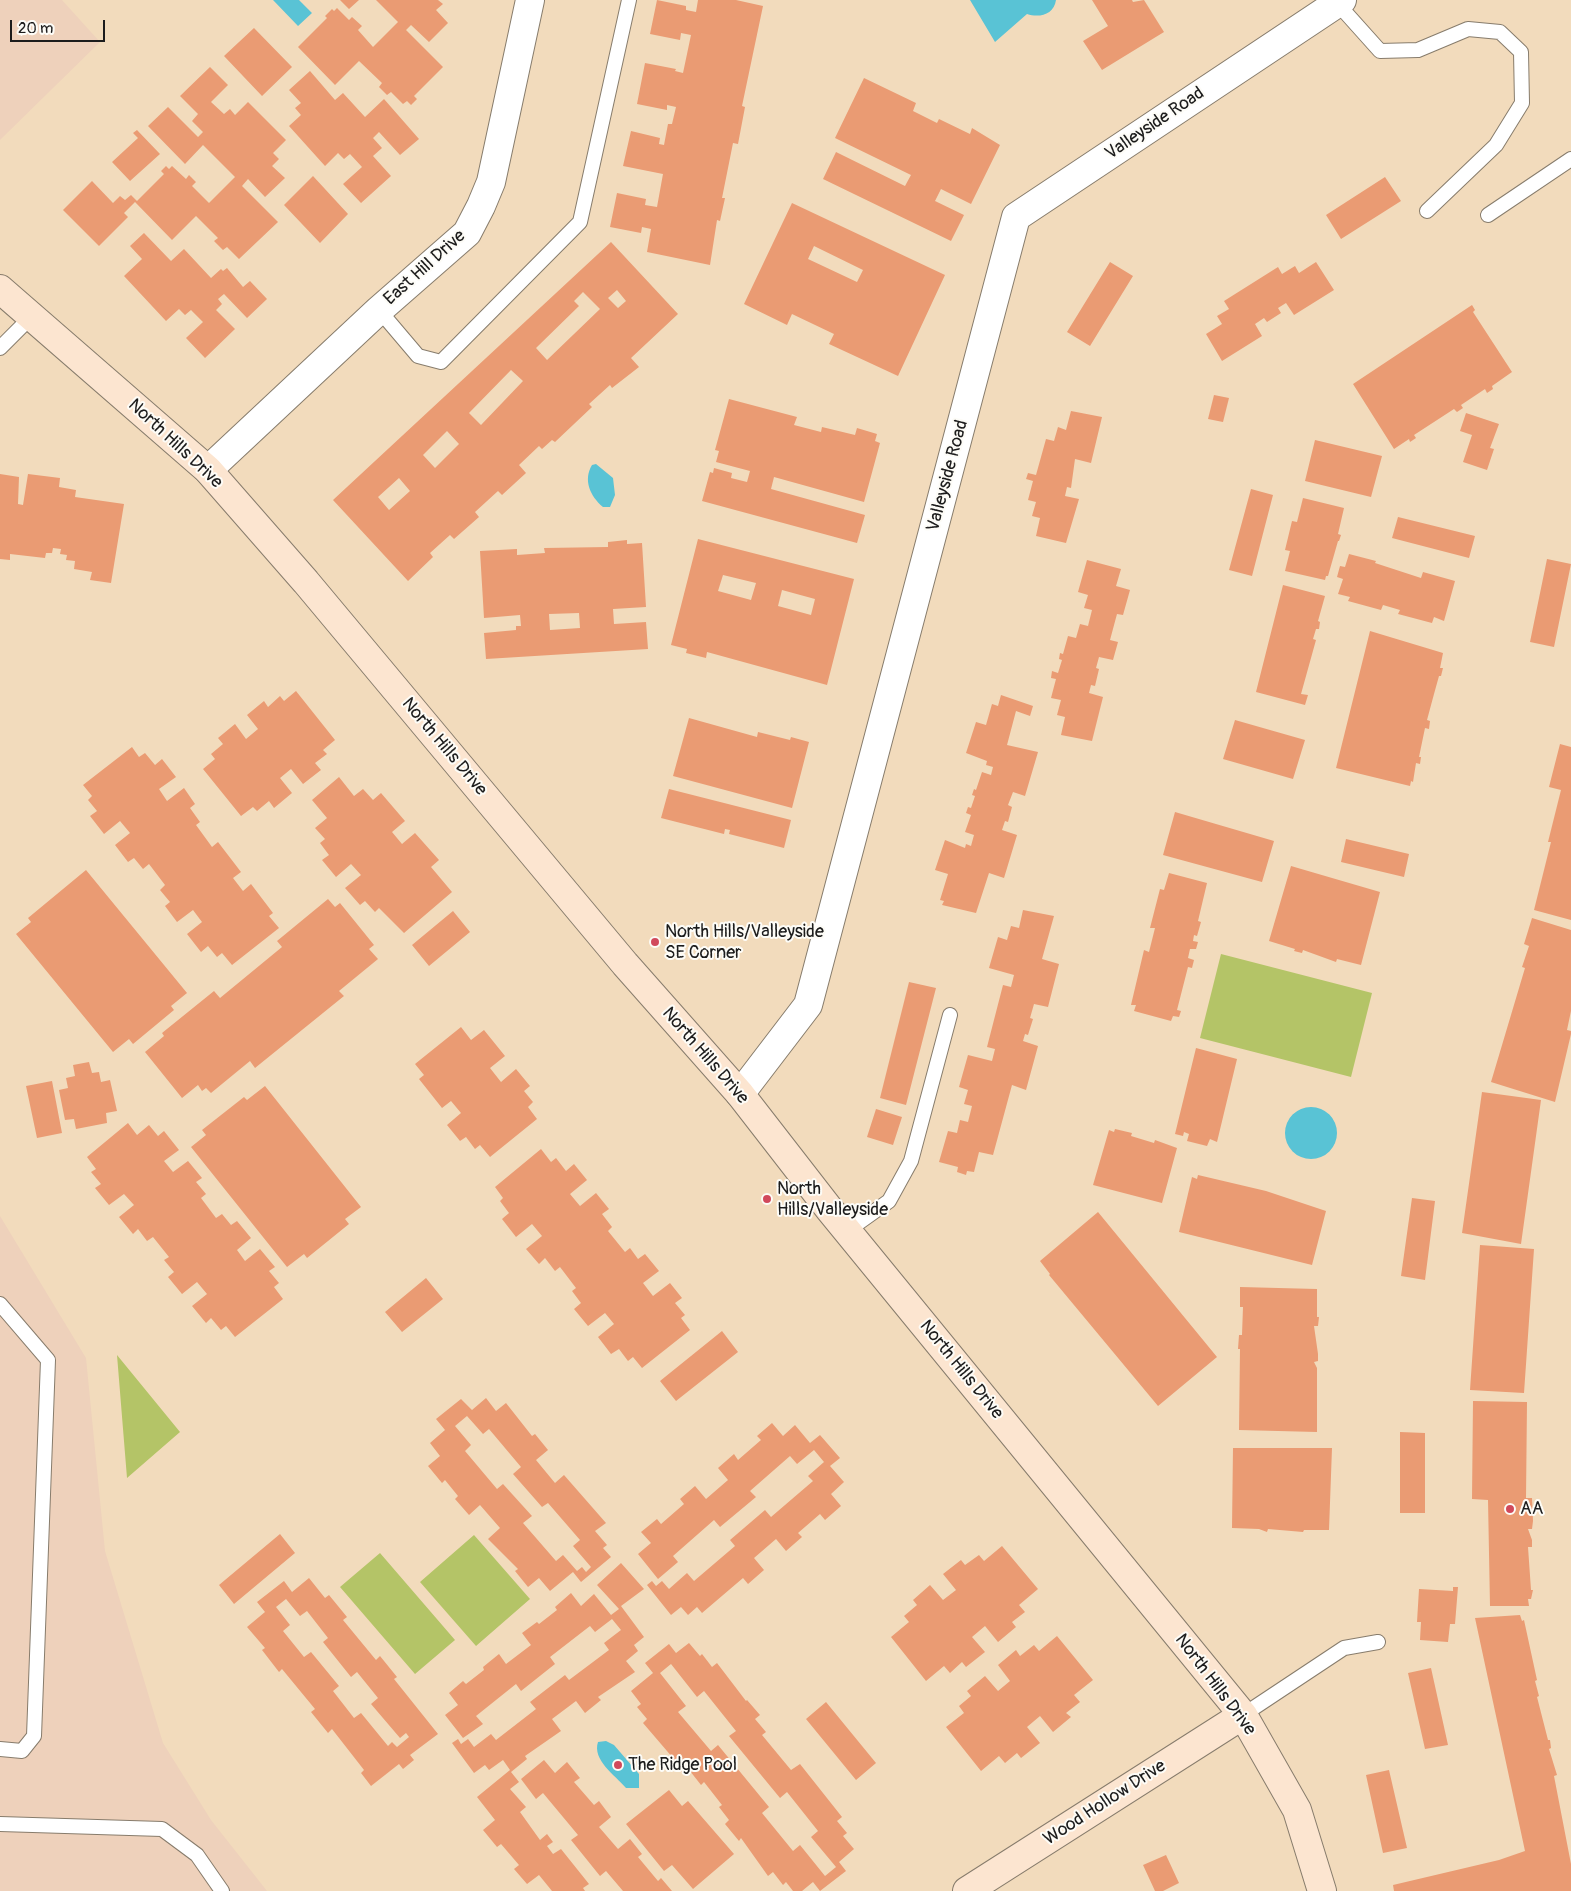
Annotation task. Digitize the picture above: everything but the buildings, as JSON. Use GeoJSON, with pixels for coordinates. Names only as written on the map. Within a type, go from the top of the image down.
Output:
{"type":"FeatureCollection","features":[{"type":"Feature","properties":{"kind":"street","name":"East Hill Drive"},"geometry":{"type":"LineString","coordinates":[[208,470],[379,310],[467,233],[491,182],[530,0]]}},
{"type":"Feature","properties":{"kind":"street","name":"Valleyside Road"},"geometry":{"type":"LineString","coordinates":[[740,1094],[808,1006],[1016,217],[1339,2]]}},
{"type":"Feature","properties":{"kind":"street","name":"North Hills Drive"},"geometry":{"type":"LineString","coordinates":[[0,289],[208,470],[306,582],[625,964],[740,1094],[847,1231],[1243,1715],[1297,1810],[1322,1891]]}},
{"type":"Feature","properties":{"kind":"street","name":"Wood Hollow Drive"},"geometry":{"type":"LineString","coordinates":[[967,1891],[1243,1715]]}},
{"type":"Feature","properties":{"kind":"lane"},"geometry":{"type":"LineString","coordinates":[[379,310],[418,356],[441,362],[580,222],[629,0]]}},
{"type":"Feature","properties":{"kind":"lane"},"geometry":{"type":"LineString","coordinates":[[1339,2],[1380,51],[1418,50],[1468,29],[1500,32],[1521,52],[1522,103],[1496,144],[1427,211]]}},
{"type":"Feature","properties":{"kind":"lane"},"geometry":{"type":"LineString","coordinates":[[1488,215],[1571,159]]}},
{"type":"Feature","properties":{"kind":"lane"},"geometry":{"type":"LineString","coordinates":[[0,348],[32,316]]}},
{"type":"Feature","properties":{"kind":"lane"},"geometry":{"type":"LineString","coordinates":[[847,1231],[889,1201],[911,1161],[950,1015]]}},
{"type":"Feature","properties":{"kind":"lane"},"geometry":{"type":"LineString","coordinates":[[0,1304],[48,1360],[34,1736],[22,1751],[0,1749]]}},
{"type":"Feature","properties":{"kind":"lane"},"geometry":{"type":"LineString","coordinates":[[1243,1715],[1344,1648],[1378,1642]]}},
{"type":"Feature","properties":{"kind":"lane"},"geometry":{"type":"LineString","coordinates":[[0,1824],[162,1829],[197,1854],[222,1891]]}},
{"type":"Feature","properties":{"kind":"shaded area"},"geometry":{"type":"Polygon","coordinates":[[[0,0],[62,0],[100,42],[0,140],[0,0]]]}},
{"type":"Feature","properties":{"kind":"shaded area"},"geometry":{"type":"Polygon","coordinates":[[[0,1216],[86,1358],[105,1551],[163,1743],[211,1820],[267,1891],[0,1891],[0,1216]]]}},
{"type":"Feature","properties":{"kind":"green space"},"geometry":{"type":"Polygon","coordinates":[[[1221,954],[1372,993],[1351,1077],[1200,1038],[1221,954]]]}},
{"type":"Feature","properties":{"kind":"green space"},"geometry":{"type":"Polygon","coordinates":[[[117,1355],[180,1432],[127,1478],[117,1355]]]}},
{"type":"Feature","properties":{"kind":"green space"},"geometry":{"type":"Polygon","coordinates":[[[474,1535],[530,1599],[476,1646],[420,1582],[474,1535]]]}},
{"type":"Feature","properties":{"kind":"green space"},"geometry":{"type":"Polygon","coordinates":[[[380,1553],[455,1640],[415,1674],[340,1587],[380,1553]]]}},
{"type":"Feature","properties":{"kind":"water"},"geometry":{"type":"Polygon","coordinates":[[[273,0],[299,0],[312,13],[298,26],[273,0]]]}},
{"type":"Feature","properties":{"kind":"water"},"geometry":{"type":"Polygon","coordinates":[[[970,0],[1056,0],[1055,5],[1049,12],[1036,16],[1027,14],[995,42],[970,0]]]}},
{"type":"Feature","properties":{"kind":"water"},"geometry":{"type":"Polygon","coordinates":[[[596,464],[613,478],[615,495],[610,507],[603,507],[598,503],[589,488],[589,471],[592,465],[596,464]]]}},
{"type":"Feature","properties":{"kind":"water"},"geometry":{"type":"Polygon","coordinates":[[[1311,1107],[1321,1109],[1329,1115],[1335,1123],[1337,1133],[1335,1143],[1329,1151],[1321,1157],[1311,1159],[1301,1157],[1293,1151],[1287,1143],[1285,1133],[1287,1123],[1293,1115],[1301,1109],[1311,1107]]]}},
{"type":"Feature","properties":{"kind":"water","name":"The Ridge Pool"},"geometry":{"type":"Polygon","coordinates":[[[606,1741],[614,1745],[639,1774],[639,1788],[626,1788],[601,1761],[597,1749],[598,1742],[606,1741]]]}},
{"type":"Feature","properties":{"kind":"place","name":"North Hills/Valleyside SE Corner"},"geometry":{"type":"Point","coordinates":[655,942]}},
{"type":"Feature","properties":{"kind":"place","name":"North Hills/Valleyside"},"geometry":{"type":"Point","coordinates":[767,1199]}},
{"type":"Feature","properties":{"kind":"place","name":"AA"},"geometry":{"type":"Point","coordinates":[1510,1509]}},
{"type":"Feature","properties":{"kind":"place","name":"The Ridge Pool"},"geometry":{"type":"Point","coordinates":[618,1765]}}]}
